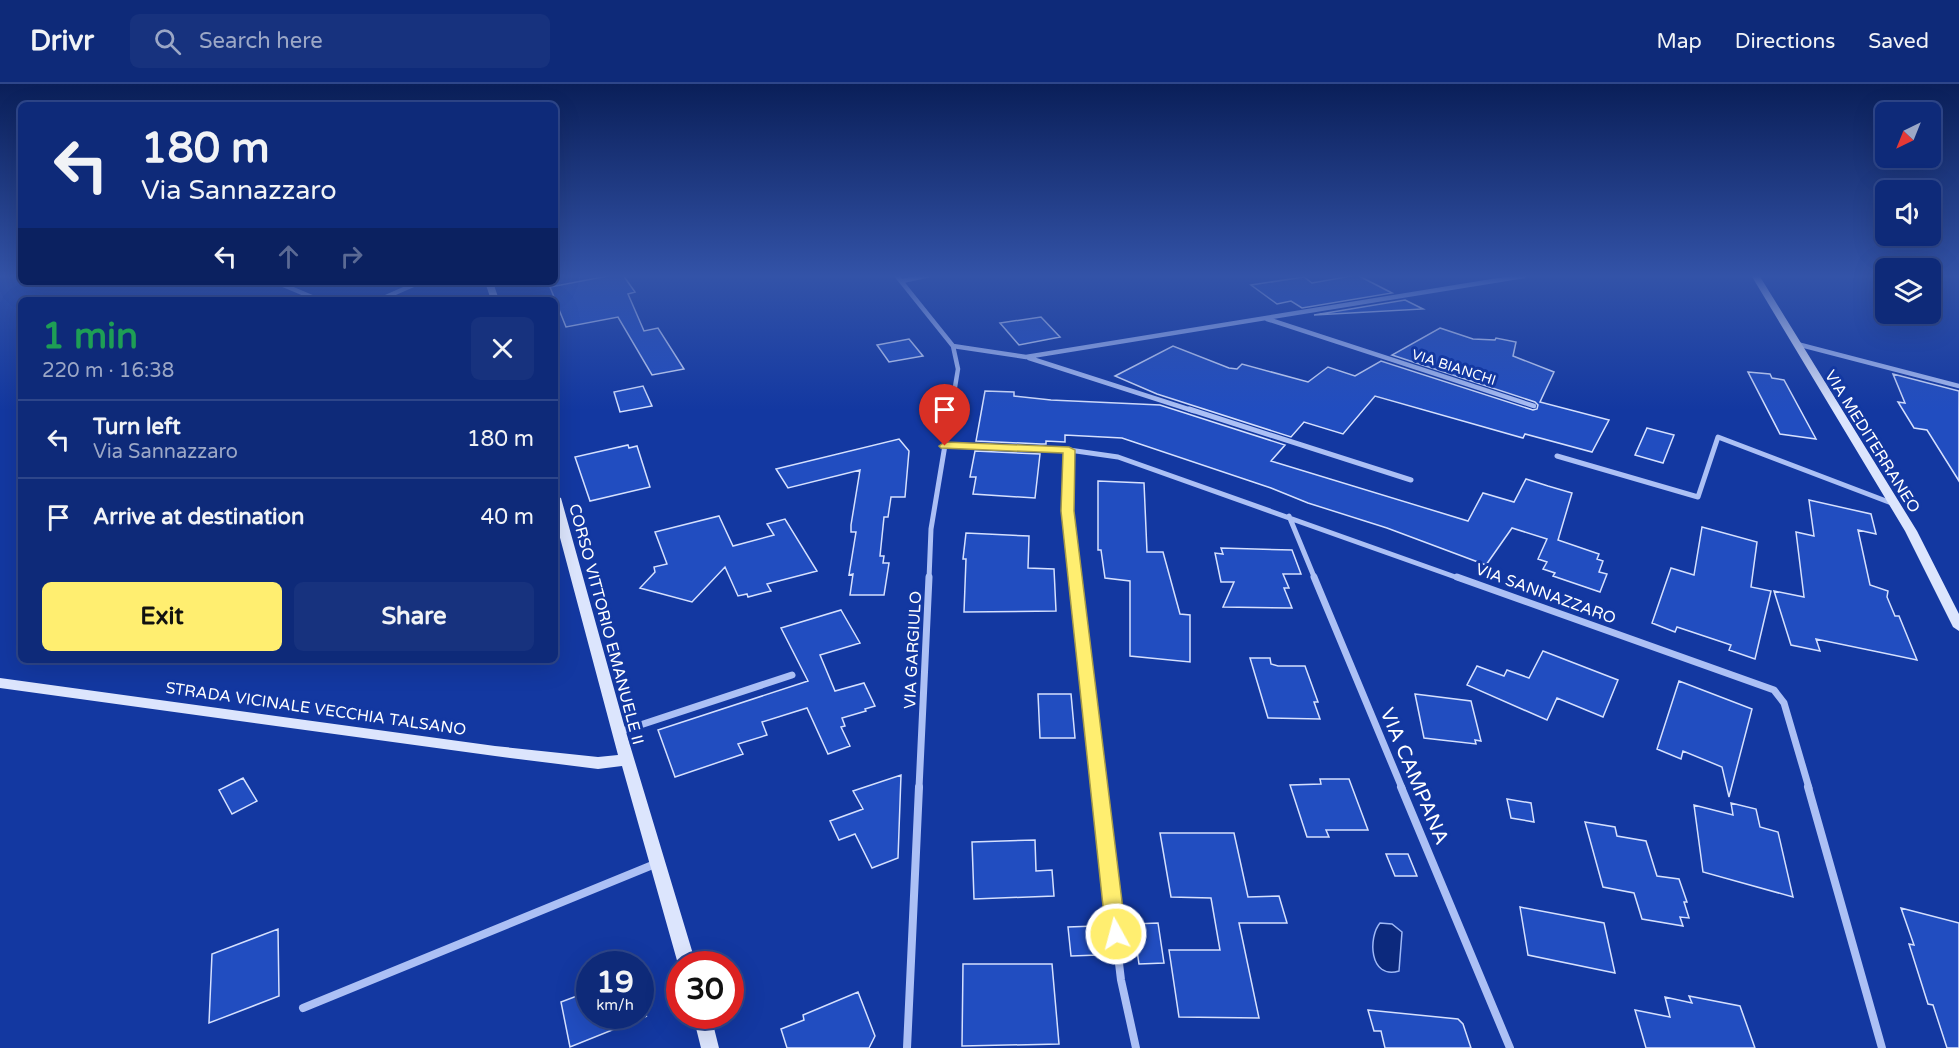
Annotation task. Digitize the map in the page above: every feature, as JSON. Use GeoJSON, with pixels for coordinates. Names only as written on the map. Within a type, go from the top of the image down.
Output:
{"type":"FeatureCollection","features":[{"type":"Feature","properties":{"kind":"street"},"geometry":{"type":"LineString","coordinates":[[932,320],[953,346]]}},
{"type":"Feature","properties":{"kind":"street","name":"VIA BIANCHI"},"geometry":{"type":"LineString","coordinates":[[953,346],[1026,357],[1251,320]]}},
{"type":"Feature","properties":{"kind":"street","name":"VIA BIANCHI"},"geometry":{"type":"LineString","coordinates":[[1269,320],[1534,406]]}},
{"type":"Feature","properties":{"kind":"street","name":"VIA MEDITERRANEO"},"geometry":{"type":"LineString","coordinates":[[1782,320],[1911,531],[1959,627]]}},
{"type":"Feature","properties":{"kind":"street"},"geometry":{"type":"LineString","coordinates":[[1796,344],[1959,386]]}},
{"type":"Feature","properties":{"kind":"street","name":"VIA GARGIULO"},"geometry":{"type":"LineString","coordinates":[[907,1048],[931,529],[958,369],[953,346]]}},
{"type":"Feature","properties":{"kind":"street"},"geometry":{"type":"LineString","coordinates":[[1026,357],[1412,480]]}},
{"type":"Feature","properties":{"kind":"street"},"geometry":{"type":"LineString","coordinates":[[1557,456],[1698,497],[1718,437],[1894,504]]}},
{"type":"Feature","properties":{"kind":"street","name":"VIA SANNAZZARO"},"geometry":{"type":"LineString","coordinates":[[945,446],[1069,450],[1118,457],[1774,690],[1787,711],[1882,1048]]}},
{"type":"Feature","properties":{"kind":"street"},"geometry":{"type":"LineString","coordinates":[[1069,450],[1068,511],[1080,634],[1121,980],[1136,1048]]}},
{"type":"Feature","properties":{"kind":"street","name":"CORSO VITTORIO EMANUELE II"},"geometry":{"type":"LineString","coordinates":[[558,509],[619,732],[683,951]]}},
{"type":"Feature","properties":{"kind":"street","name":"VIA CAMPANA"},"geometry":{"type":"LineString","coordinates":[[1289,516],[1510,1048]]}},
{"type":"Feature","properties":{"kind":"street"},"geometry":{"type":"LineString","coordinates":[[619,732],[792,675]]}},
{"type":"Feature","properties":{"kind":"street","name":"STRADA VICINALE VECCHIA TALSANO"},"geometry":{"type":"LineString","coordinates":[[0,683],[495,751],[598,762],[627,760]]}},
{"type":"Feature","properties":{"kind":"street"},"geometry":{"type":"LineString","coordinates":[[303,1008],[657,863]]}},
{"type":"Feature","properties":{"kind":"street"},"geometry":{"type":"LineString","coordinates":[[706,1029],[710,1048]]}},
{"type":"Feature","properties":{"kind":"street"},"geometry":{"type":"LineString","coordinates":[[709,1029],[720,1048]]}},
{"type":"Feature","properties":{"kind":"shaded area"},"geometry":{"type":"Polygon","coordinates":[[[1380,923],[1392,924],[1402,932],[1399,971],[1389,972],[1382,969],[1374,956],[1374,938],[1380,923]]]}},
{"type":"Feature","properties":{"kind":"building"},"geometry":{"type":"Polygon","coordinates":[[[563,320],[602,320],[566,327],[563,320]]]}},
{"type":"Feature","properties":{"kind":"building"},"geometry":{"type":"Polygon","coordinates":[[[620,320],[639,320],[644,331],[658,328],[684,369],[652,375],[620,320]]]}},
{"type":"Feature","properties":{"kind":"building"},"geometry":{"type":"Polygon","coordinates":[[[1044,320],[1060,337],[1019,345],[1000,323],[1044,320]]]}},
{"type":"Feature","properties":{"kind":"building"},"geometry":{"type":"Polygon","coordinates":[[[1440,328],[1473,339],[1495,340],[1496,338],[1516,342],[1513,356],[1554,372],[1540,402],[1609,420],[1592,452],[1525,434],[1523,438],[1375,396],[1343,434],[1304,422],[1291,437],[1157,394],[1115,376],[1173,346],[1229,368],[1237,369],[1242,364],[1308,382],[1328,367],[1355,376],[1381,361],[1533,410],[1537,409],[1538,405],[1535,402],[1392,355],[1440,328]]]}},
{"type":"Feature","properties":{"kind":"building"},"geometry":{"type":"Polygon","coordinates":[[[909,339],[923,356],[889,362],[877,345],[909,339]]]}},
{"type":"Feature","properties":{"kind":"building"},"geometry":{"type":"Polygon","coordinates":[[[1748,372],[1770,374],[1772,378],[1784,380],[1816,439],[1780,434],[1748,372]]]}},
{"type":"Feature","properties":{"kind":"building"},"geometry":{"type":"Polygon","coordinates":[[[1893,374],[1959,391],[1959,481],[1927,430],[1914,428],[1898,402],[1905,403],[1893,374]]]}},
{"type":"Feature","properties":{"kind":"building"},"geometry":{"type":"Polygon","coordinates":[[[643,386],[652,406],[620,412],[614,392],[643,386]]]}},
{"type":"Feature","properties":{"kind":"building"},"geometry":{"type":"Polygon","coordinates":[[[985,391],[1014,392],[1014,396],[1051,400],[1160,405],[1285,445],[1271,461],[1468,521],[1483,493],[1514,502],[1526,479],[1572,493],[1558,540],[1599,554],[1597,559],[1603,561],[1599,572],[1607,574],[1600,592],[1553,576],[1555,573],[1543,569],[1547,562],[1538,559],[1547,539],[1512,528],[1486,565],[1387,528],[1122,438],[1065,435],[1065,442],[1046,441],[1046,444],[976,441],[985,391]]]}},
{"type":"Feature","properties":{"kind":"building"},"geometry":{"type":"Polygon","coordinates":[[[1647,428],[1674,435],[1663,463],[1635,455],[1647,428]]]}},
{"type":"Feature","properties":{"kind":"building"},"geometry":{"type":"Polygon","coordinates":[[[899,439],[909,451],[905,497],[891,497],[888,517],[884,517],[880,556],[884,556],[883,563],[889,563],[884,595],[850,595],[853,574],[849,575],[856,532],[851,532],[851,525],[860,470],[788,488],[776,469],[899,439]]]}},
{"type":"Feature","properties":{"kind":"building"},"geometry":{"type":"Polygon","coordinates":[[[628,445],[629,448],[637,446],[650,487],[590,501],[575,457],[628,445]]]}},
{"type":"Feature","properties":{"kind":"building"},"geometry":{"type":"Polygon","coordinates":[[[975,451],[1040,454],[1035,498],[973,494],[976,477],[970,477],[975,451]]]}},
{"type":"Feature","properties":{"kind":"building"},"geometry":{"type":"Polygon","coordinates":[[[1098,481],[1144,483],[1147,552],[1163,552],[1180,614],[1190,615],[1190,662],[1130,656],[1130,581],[1105,578],[1101,550],[1098,550],[1098,481]]]}},
{"type":"Feature","properties":{"kind":"building"},"geometry":{"type":"Polygon","coordinates":[[[1809,500],[1871,514],[1876,534],[1858,530],[1870,585],[1888,591],[1887,597],[1895,616],[1899,616],[1917,660],[1816,639],[1820,651],[1791,645],[1774,591],[1804,597],[1796,532],[1814,536],[1809,500]]]}},
{"type":"Feature","properties":{"kind":"building"},"geometry":{"type":"Polygon","coordinates":[[[719,516],[733,546],[774,535],[767,524],[785,519],[817,571],[767,584],[771,591],[748,597],[747,594],[738,596],[725,567],[692,602],[640,588],[655,572],[654,567],[667,564],[655,532],[719,516]]]}},
{"type":"Feature","properties":{"kind":"building"},"geometry":{"type":"Polygon","coordinates":[[[1702,527],[1757,542],[1751,587],[1771,591],[1755,659],[1729,650],[1731,645],[1677,627],[1675,632],[1652,623],[1671,568],[1694,575],[1702,527]]]}},
{"type":"Feature","properties":{"kind":"building"},"geometry":{"type":"Polygon","coordinates":[[[966,533],[1029,536],[1028,568],[1054,569],[1056,611],[964,612],[966,559],[963,559],[966,533]]]}},
{"type":"Feature","properties":{"kind":"building"},"geometry":{"type":"Polygon","coordinates":[[[1221,548],[1292,550],[1301,574],[1283,574],[1289,588],[1284,588],[1292,608],[1223,607],[1234,582],[1221,582],[1215,553],[1223,554],[1221,548]]]}},
{"type":"Feature","properties":{"kind":"building"},"geometry":{"type":"Polygon","coordinates":[[[841,610],[860,643],[820,655],[835,691],[864,683],[875,706],[842,718],[845,726],[841,727],[850,746],[828,754],[807,708],[762,722],[767,735],[738,744],[743,754],[675,777],[658,730],[808,681],[781,628],[841,610]]]}},
{"type":"Feature","properties":{"kind":"building"},"geometry":{"type":"Polygon","coordinates":[[[1543,651],[1618,680],[1603,717],[1557,698],[1547,720],[1467,685],[1477,666],[1504,676],[1507,670],[1529,678],[1543,651]]]}},
{"type":"Feature","properties":{"kind":"building"},"geometry":{"type":"Polygon","coordinates":[[[1250,658],[1270,658],[1271,664],[1278,666],[1305,666],[1318,702],[1314,702],[1320,719],[1268,718],[1250,658]]]}},
{"type":"Feature","properties":{"kind":"building"},"geometry":{"type":"Polygon","coordinates":[[[1679,681],[1752,709],[1729,797],[1722,767],[1683,751],[1681,759],[1657,749],[1679,681]]]}},
{"type":"Feature","properties":{"kind":"building"},"geometry":{"type":"Polygon","coordinates":[[[1038,694],[1071,694],[1075,738],[1040,738],[1038,694]]]}},
{"type":"Feature","properties":{"kind":"building"},"geometry":{"type":"Polygon","coordinates":[[[1415,694],[1471,701],[1481,741],[1475,740],[1476,744],[1424,738],[1415,694]]]}},
{"type":"Feature","properties":{"kind":"building"},"geometry":{"type":"Polygon","coordinates":[[[901,775],[898,858],[872,868],[855,834],[839,840],[830,821],[863,809],[853,791],[901,775]]]}},
{"type":"Feature","properties":{"kind":"building"},"geometry":{"type":"Polygon","coordinates":[[[243,778],[257,801],[232,814],[219,790],[243,778]]]}},
{"type":"Feature","properties":{"kind":"building"},"geometry":{"type":"Polygon","coordinates":[[[1320,779],[1349,779],[1368,830],[1326,830],[1329,837],[1307,837],[1290,785],[1321,784],[1320,779]]]}},
{"type":"Feature","properties":{"kind":"building"},"geometry":{"type":"Polygon","coordinates":[[[1507,799],[1531,803],[1534,822],[1511,818],[1507,799]]]}},
{"type":"Feature","properties":{"kind":"building"},"geometry":{"type":"Polygon","coordinates":[[[1731,803],[1756,809],[1760,827],[1778,832],[1793,897],[1703,872],[1694,805],[1733,815],[1731,803]]]}},
{"type":"Feature","properties":{"kind":"building"},"geometry":{"type":"Polygon","coordinates":[[[1585,822],[1615,827],[1617,836],[1646,841],[1657,876],[1679,879],[1687,902],[1684,902],[1689,918],[1680,917],[1683,926],[1642,919],[1634,893],[1603,887],[1585,822]]]}},
{"type":"Feature","properties":{"kind":"building"},"geometry":{"type":"Polygon","coordinates":[[[1160,833],[1234,833],[1248,897],[1279,896],[1287,923],[1239,923],[1259,1018],[1179,1017],[1169,950],[1220,950],[1211,898],[1171,897],[1160,833]]]}},
{"type":"Feature","properties":{"kind":"building"},"geometry":{"type":"Polygon","coordinates":[[[1035,840],[1036,871],[1052,870],[1054,896],[974,899],[972,842],[1035,840]]]}},
{"type":"Feature","properties":{"kind":"building"},"geometry":{"type":"Polygon","coordinates":[[[1386,854],[1408,854],[1417,876],[1395,876],[1386,854]]]}},
{"type":"Feature","properties":{"kind":"building"},"geometry":{"type":"Polygon","coordinates":[[[1520,907],[1604,923],[1615,973],[1528,955],[1520,907]]]}},
{"type":"Feature","properties":{"kind":"building"},"geometry":{"type":"Polygon","coordinates":[[[1901,908],[1959,923],[1959,1048],[1947,1048],[1933,1005],[1928,1004],[1909,944],[1914,945],[1901,908]]]}},
{"type":"Feature","properties":{"kind":"building"},"geometry":{"type":"Polygon","coordinates":[[[1158,923],[1164,963],[1139,964],[1133,924],[1158,923]]]}},
{"type":"Feature","properties":{"kind":"building"},"geometry":{"type":"Polygon","coordinates":[[[1095,926],[1098,955],[1071,956],[1068,927],[1095,926]]]}},
{"type":"Feature","properties":{"kind":"building"},"geometry":{"type":"Polygon","coordinates":[[[278,929],[279,996],[209,1023],[212,954],[278,929]]]}},
{"type":"Feature","properties":{"kind":"building"},"geometry":{"type":"Polygon","coordinates":[[[963,964],[1052,964],[1059,1044],[962,1046],[963,964]]]}},
{"type":"Feature","properties":{"kind":"building"},"geometry":{"type":"Polygon","coordinates":[[[858,992],[875,1036],[869,1048],[787,1048],[781,1029],[804,1020],[803,1015],[858,992]]]}},
{"type":"Feature","properties":{"kind":"building"},"geometry":{"type":"Polygon","coordinates":[[[576,996],[576,1029],[615,1029],[570,1047],[561,1002],[576,996]]]}},
{"type":"Feature","properties":{"kind":"building"},"geometry":{"type":"Polygon","coordinates":[[[1689,996],[1740,1006],[1755,1048],[1646,1048],[1635,1010],[1670,1017],[1665,997],[1692,1003],[1689,996]]]}},
{"type":"Feature","properties":{"kind":"building"},"geometry":{"type":"Polygon","coordinates":[[[1368,1010],[1458,1019],[1463,1024],[1471,1048],[1385,1048],[1381,1031],[1374,1031],[1368,1010]]]}},
{"type":"Feature","properties":{"kind":"route"},"geometry":{"type":"LineString","coordinates":[[945,446],[1069,450],[1068,511],[1080,634],[1116,934]]}}]}
